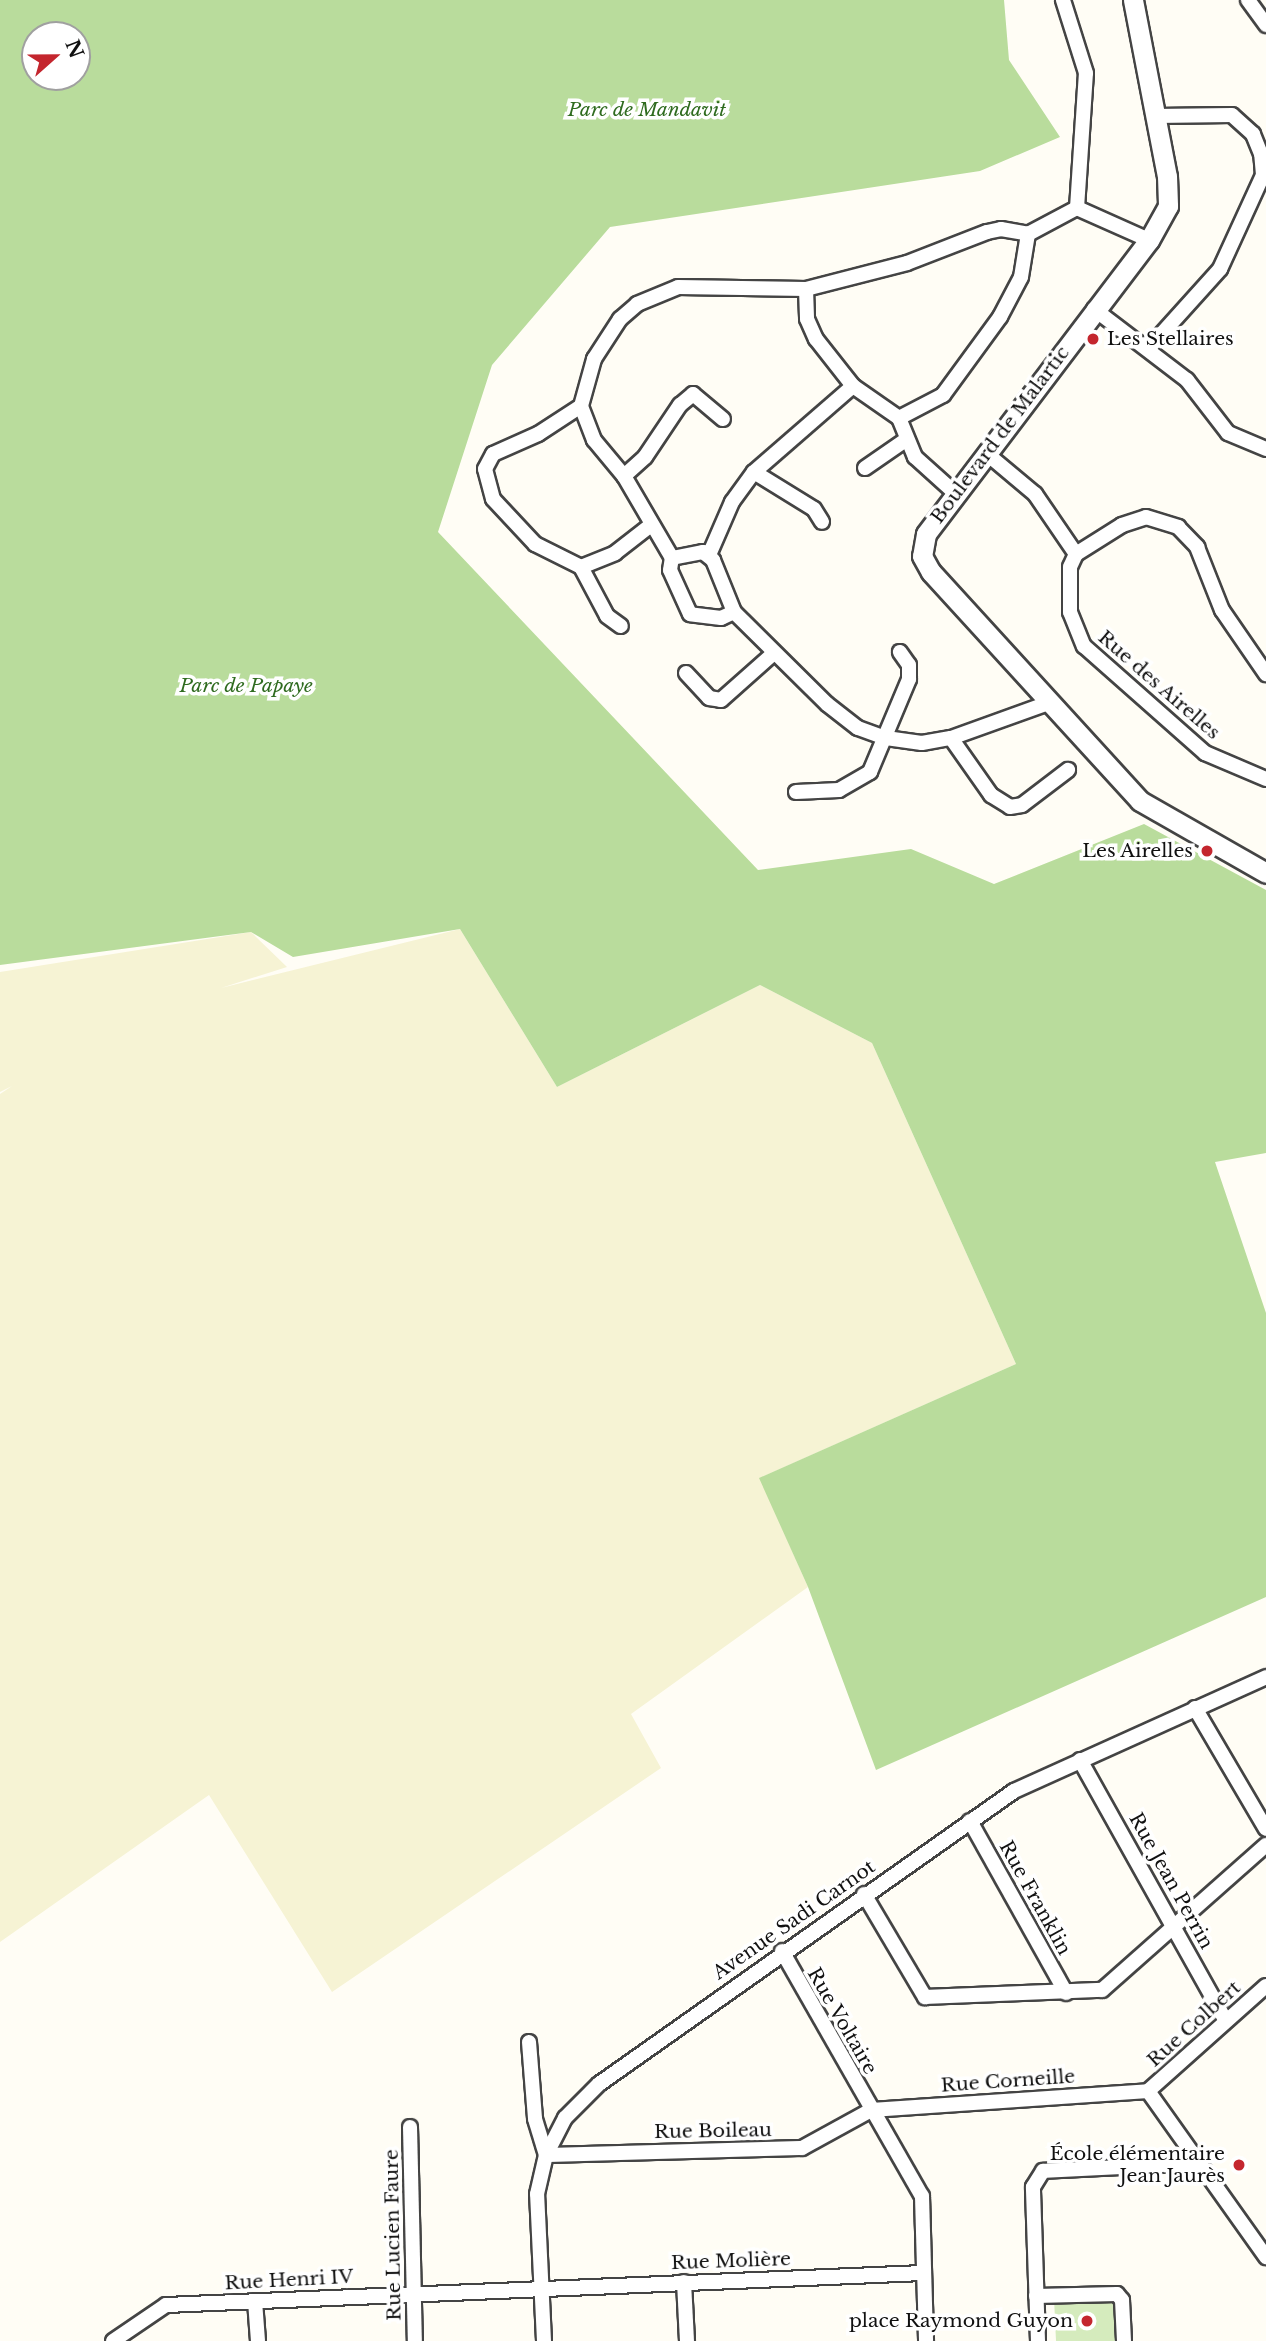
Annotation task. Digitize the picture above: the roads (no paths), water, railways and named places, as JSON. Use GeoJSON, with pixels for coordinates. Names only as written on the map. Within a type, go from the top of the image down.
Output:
{"type":"FeatureCollection","features":[{"type":"Feature","properties":{"kind":"street"},"geometry":{"type":"LineString","coordinates":[[1063,0],[1086,73],[1077,208]]}},
{"type":"Feature","properties":{"kind":"street","name":"Boulevard de Malartic"},"geometry":{"type":"LineString","coordinates":[[1133,0],[1169,191],[1168,206],[1149,240],[1094,309],[926,534],[922,556],[931,572],[1140,801],[1266,873]]}},
{"type":"Feature","properties":{"kind":"street"},"geometry":{"type":"LineString","coordinates":[[1248,0],[1266,25]]}},
{"type":"Feature","properties":{"kind":"street"},"geometry":{"type":"LineString","coordinates":[[1147,349],[1220,269],[1264,176],[1261,154],[1253,134],[1232,115],[1155,116]]}},
{"type":"Feature","properties":{"kind":"street"},"geometry":{"type":"LineString","coordinates":[[734,612],[713,619],[690,614],[675,587],[672,558],[650,525],[624,476],[594,440],[581,406],[594,359],[609,332],[638,304],[658,293],[701,285],[806,289],[914,260],[987,232],[1001,229],[1028,234],[1077,208]]}},
{"type":"Feature","properties":{"kind":"street"},"geometry":{"type":"LineString","coordinates":[[1077,208],[1149,240]]}},
{"type":"Feature","properties":{"kind":"street"},"geometry":{"type":"LineString","coordinates":[[899,418],[943,395],[1000,317],[1021,277],[1028,234]]}},
{"type":"Feature","properties":{"kind":"street"},"geometry":{"type":"LineString","coordinates":[[806,289],[810,328],[853,386],[899,418],[923,467],[955,494]]}},
{"type":"Feature","properties":{"kind":"street"},"geometry":{"type":"LineString","coordinates":[[1094,309],[1187,380],[1228,433],[1266,449]]}},
{"type":"Feature","properties":{"kind":"street"},"geometry":{"type":"LineString","coordinates":[[853,386],[754,472],[732,502],[709,555],[734,612],[774,653],[858,728],[886,738],[922,743],[951,738],[1051,702]]}},
{"type":"Feature","properties":{"kind":"street"},"geometry":{"type":"LineString","coordinates":[[624,476],[645,457],[680,405],[693,394],[723,419]]}},
{"type":"Feature","properties":{"kind":"street"},"geometry":{"type":"LineString","coordinates":[[581,406],[538,434],[504,447],[488,460],[485,469],[488,489],[506,516],[548,554],[581,567],[607,616],[621,626]]}},
{"type":"Feature","properties":{"kind":"street"},"geometry":{"type":"LineString","coordinates":[[865,468],[907,439]]}},
{"type":"Feature","properties":{"kind":"street"},"geometry":{"type":"LineString","coordinates":[[986,453],[1035,494],[1076,554],[1133,521],[1146,517],[1178,527],[1197,547],[1222,610],[1266,674]]}},
{"type":"Feature","properties":{"kind":"street"},"geometry":{"type":"LineString","coordinates":[[754,472],[814,509],[822,522]]}},
{"type":"Feature","properties":{"kind":"street"},"geometry":{"type":"LineString","coordinates":[[581,567],[615,553],[650,525]]}},
{"type":"Feature","properties":{"kind":"street"},"geometry":{"type":"LineString","coordinates":[[672,558],[682,554],[709,555]]}},
{"type":"Feature","properties":{"kind":"street","name":"Rue des Airelles"},"geometry":{"type":"LineString","coordinates":[[1076,554],[1070,567],[1070,612],[1084,646],[1205,753],[1266,779]]}},
{"type":"Feature","properties":{"kind":"street"},"geometry":{"type":"LineString","coordinates":[[796,792],[839,790],[870,772],[909,679],[909,665],[900,652]]}},
{"type":"Feature","properties":{"kind":"street"},"geometry":{"type":"LineString","coordinates":[[685,673],[709,698],[721,700],[774,653]]}},
{"type":"Feature","properties":{"kind":"street"},"geometry":{"type":"LineString","coordinates":[[951,738],[991,795],[1010,807],[1022,805],[1068,770]]}},
{"type":"Feature","properties":{"kind":"street","name":"Avenue Sadi Carnot"},"geometry":{"type":"LineString","coordinates":[[544,2341],[537,2194],[546,2155],[565,2118],[599,2084],[782,1951],[1014,1791],[1266,1677]]}},
{"type":"Feature","properties":{"kind":"street"},"geometry":{"type":"LineString","coordinates":[[1195,1708],[1266,1829]]}},
{"type":"Feature","properties":{"kind":"street","name":"Rue Jean Perrin"},"geometry":{"type":"LineString","coordinates":[[1080,1760],[1226,2021]]}},
{"type":"Feature","properties":{"kind":"street","name":"Rue Franklin"},"geometry":{"type":"LineString","coordinates":[[970,1821],[1066,1993]]}},
{"type":"Feature","properties":{"kind":"street"},"geometry":{"type":"LineString","coordinates":[[864,1894],[925,1997],[1102,1990],[1266,1845]]}},
{"type":"Feature","properties":{"kind":"street","name":"Rue Voltaire"},"geometry":{"type":"LineString","coordinates":[[782,1951],[922,2196],[922,2273],[926,2341]]}},
{"type":"Feature","properties":{"kind":"street","name":"Rue Colbert"},"geometry":{"type":"LineString","coordinates":[[1148,2091],[1266,1986]]}},
{"type":"Feature","properties":{"kind":"street"},"geometry":{"type":"LineString","coordinates":[[529,2042],[535,2119],[546,2155]]}},
{"type":"Feature","properties":{"kind":"street"},"geometry":{"type":"LineString","coordinates":[[1148,2091],[1266,2257]]}},
{"type":"Feature","properties":{"kind":"street","name":"Rue Corneille"},"geometry":{"type":"LineString","coordinates":[[871,2110],[1148,2091]]}},
{"type":"Feature","properties":{"kind":"street","name":"Rue Boileau"},"geometry":{"type":"LineString","coordinates":[[546,2155],[802,2148],[871,2110]]}},
{"type":"Feature","properties":{"kind":"street","name":"Rue Lucien Faure"},"geometry":{"type":"LineString","coordinates":[[410,2127],[415,2341]]}},
{"type":"Feature","properties":{"kind":"street"},"geometry":{"type":"LineString","coordinates":[[1038,2341],[1033,2187],[1043,2171],[1200,2163]]}},
{"type":"Feature","properties":{"kind":"street","name":"Rue Molière"},"geometry":{"type":"LineString","coordinates":[[414,2294],[922,2273]]}},
{"type":"Feature","properties":{"kind":"street"},"geometry":{"type":"LineString","coordinates":[[684,2282],[687,2341]]}},
{"type":"Feature","properties":{"kind":"street","name":"Rue Henri IV"},"geometry":{"type":"LineString","coordinates":[[113,2341],[166,2305],[414,2294]]}},
{"type":"Feature","properties":{"kind":"street"},"geometry":{"type":"LineString","coordinates":[[1036,2296],[1117,2294],[1122,2300],[1124,2341]]}},
{"type":"Feature","properties":{"kind":"street"},"geometry":{"type":"LineString","coordinates":[[255,2301],[258,2341]]}},
{"type":"Feature","properties":{"kind":"place","name":"Les Stellaires"},"geometry":{"type":"Point","coordinates":[1093,339]}},
{"type":"Feature","properties":{"kind":"place","name":"Les Airelles"},"geometry":{"type":"Point","coordinates":[1207,851]}},
{"type":"Feature","properties":{"kind":"place","name":"École élémentaire Jean Jaurès"},"geometry":{"type":"Point","coordinates":[1239,2165]}},
{"type":"Feature","properties":{"kind":"place","name":"place Raymond Guyon"},"geometry":{"type":"Point","coordinates":[1087,2321]}},
{"type":"Feature","properties":{"kind":"park label","name":"Parc de Mandavit"},"geometry":{"type":"Point","coordinates":[647,110]}},
{"type":"Feature","properties":{"kind":"park label","name":"Parc de Papaye"},"geometry":{"type":"Point","coordinates":[246,686]}}]}
